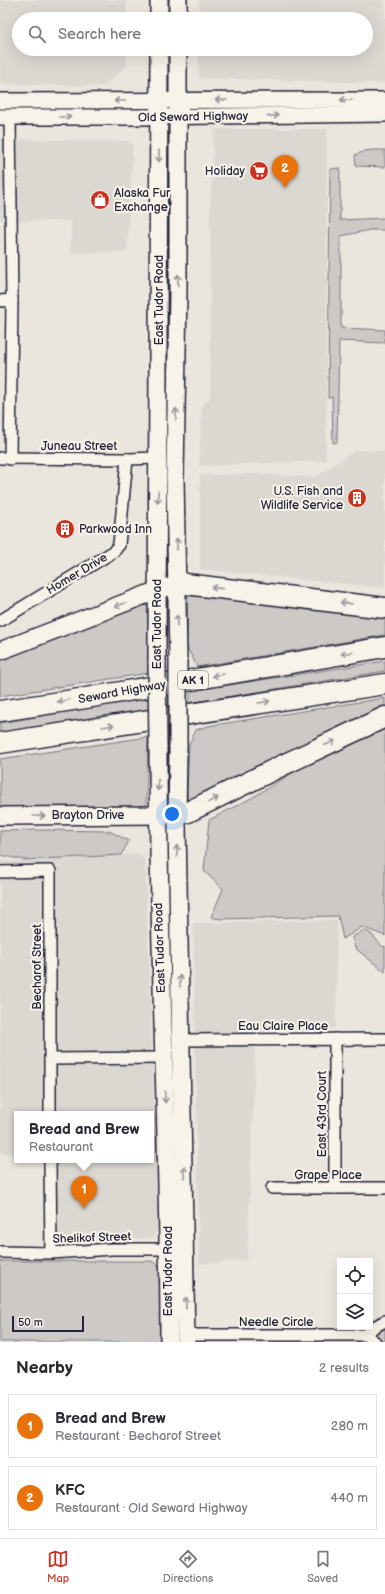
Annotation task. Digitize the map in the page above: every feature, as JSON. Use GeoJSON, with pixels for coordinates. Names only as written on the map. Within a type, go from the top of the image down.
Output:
{"type":"FeatureCollection","features":[{"type":"Feature","properties":{"kind":"highway"},"geometry":{"type":"LineString","coordinates":[[177,583],[385,608]]}},
{"type":"Feature","properties":{"kind":"highway","name":"Seward Highway"},"geometry":{"type":"LineString","coordinates":[[0,711],[86,698],[385,646]]}},
{"type":"Feature","properties":{"kind":"highway"},"geometry":{"type":"LineString","coordinates":[[0,742],[385,684]]}},
{"type":"Feature","properties":{"kind":"highway"},"geometry":{"type":"LineString","coordinates":[[167,815],[188,812],[280,766],[385,717]]}},
{"type":"Feature","properties":{"kind":"main road"},"geometry":{"type":"LineString","coordinates":[[159,0],[159,12]]}},
{"type":"Feature","properties":{"kind":"main road"},"geometry":{"type":"LineString","coordinates":[[178,0],[178,12]]}},
{"type":"Feature","properties":{"kind":"main road","name":"East Tudor Road"},"geometry":{"type":"LineString","coordinates":[[159,56],[159,458],[157,591],[158,746],[167,815],[180,1040],[177,1249],[169,1342]]}},
{"type":"Feature","properties":{"kind":"main road","name":"East Tudor Road"},"geometry":{"type":"LineString","coordinates":[[178,56],[175,476],[178,746],[167,815],[159,929],[164,1058],[177,1249],[186,1338]]}},
{"type":"Feature","properties":{"kind":"main road","name":"Old Seward Highway"},"geometry":{"type":"LineString","coordinates":[[178,109],[385,100]]}},
{"type":"Feature","properties":{"kind":"main road","name":"Old Seward Highway"},"geometry":{"type":"LineString","coordinates":[[0,101],[159,109],[385,114]]}},
{"type":"Feature","properties":{"kind":"main road","name":"Old Seward Highway"},"geometry":{"type":"LineString","coordinates":[[5,117],[159,109]]}},
{"type":"Feature","properties":{"kind":"main road"},"geometry":{"type":"LineString","coordinates":[[0,651],[177,583]]}},
{"type":"Feature","properties":{"kind":"main road","name":"Brayton Drive"},"geometry":{"type":"LineString","coordinates":[[0,816],[167,815]]}},
{"type":"Feature","properties":{"kind":"street"},"geometry":{"type":"LineString","coordinates":[[5,117],[12,300],[5,459]]}},
{"type":"Feature","properties":{"kind":"street"},"geometry":{"type":"LineString","coordinates":[[0,300],[12,300]]}},
{"type":"Feature","properties":{"kind":"street","name":"Juneau Street"},"geometry":{"type":"LineString","coordinates":[[5,459],[159,458]]}},
{"type":"Feature","properties":{"kind":"street","name":"Homer Drive"},"geometry":{"type":"LineString","coordinates":[[0,621],[113,552],[119,545],[127,459]]}},
{"type":"Feature","properties":{"kind":"street","name":"Becharof Street"},"geometry":{"type":"LineString","coordinates":[[0,872],[50,871],[50,1111]]}},
{"type":"Feature","properties":{"kind":"street","name":"East 43rd Court"},"geometry":{"type":"LineString","coordinates":[[335,1039],[335,1188]]}},
{"type":"Feature","properties":{"kind":"street","name":"Eau Claire Place"},"geometry":{"type":"LineString","coordinates":[[180,1040],[385,1039]]}},
{"type":"Feature","properties":{"kind":"street"},"geometry":{"type":"LineString","coordinates":[[50,1059],[164,1058]]}},
{"type":"Feature","properties":{"kind":"street"},"geometry":{"type":"LineString","coordinates":[[50,1163],[51,1253]]}},
{"type":"Feature","properties":{"kind":"street","name":"Grape Place"},"geometry":{"type":"LineString","coordinates":[[272,1188],[385,1188]]}},
{"type":"Feature","properties":{"kind":"street","name":"Shelikof Street"},"geometry":{"type":"LineString","coordinates":[[0,1252],[51,1253],[112,1249],[177,1249]]}},
{"type":"Feature","properties":{"kind":"street"},"geometry":{"type":"LineString","coordinates":[[375,1342],[366,1334],[374,1327],[385,1321]]}},
{"type":"Feature","properties":{"kind":"street","name":"Needle Circle"},"geometry":{"type":"LineString","coordinates":[[186,1338],[366,1334]]}},
{"type":"Feature","properties":{"kind":"shaded area"},"geometry":{"type":"Polygon","coordinates":[[[0,0],[126,0],[126,12],[12,12],[12,56],[127,56],[127,65],[105,86],[0,84],[0,0]]]}},
{"type":"Feature","properties":{"kind":"shaded area"},"geometry":{"type":"Polygon","coordinates":[[[199,0],[385,0],[385,83],[199,78],[199,56],[373,56],[373,12],[199,12],[199,0]]]}},
{"type":"Feature","properties":{"kind":"shaded area"},"geometry":{"type":"Polygon","coordinates":[[[214,129],[327,129],[326,461],[199,466],[202,404],[210,398],[210,213],[214,129]]]}},
{"type":"Feature","properties":{"kind":"shaded area"},"geometry":{"type":"Polygon","coordinates":[[[0,139],[128,141],[133,145],[127,252],[71,253],[71,221],[0,220],[0,139]]]}},
{"type":"Feature","properties":{"kind":"shaded area"},"geometry":{"type":"Polygon","coordinates":[[[372,150],[385,150],[385,167],[356,166],[355,155],[372,150]]]}},
{"type":"Feature","properties":{"kind":"shaded area"},"geometry":{"type":"Polygon","coordinates":[[[340,168],[340,220],[385,218],[385,230],[370,230],[341,236],[341,328],[385,330],[385,343],[339,341],[337,442],[333,443],[332,397],[328,398],[330,169],[340,168]]]}},
{"type":"Feature","properties":{"kind":"shaded area"},"geometry":{"type":"Polygon","coordinates":[[[355,450],[385,451],[385,588],[200,569],[200,475],[254,474],[316,477],[355,450]]]}},
{"type":"Feature","properties":{"kind":"shaded area"},"geometry":{"type":"Polygon","coordinates":[[[188,592],[385,614],[385,635],[197,667],[187,647],[188,592]]]}},
{"type":"Feature","properties":{"kind":"shaded area"},"geometry":{"type":"Polygon","coordinates":[[[140,605],[148,606],[149,673],[0,696],[0,658],[63,636],[140,605]]]}},
{"type":"Feature","properties":{"kind":"shaded area"},"geometry":{"type":"Polygon","coordinates":[[[385,661],[385,671],[190,703],[190,691],[385,661]]]}},
{"type":"Feature","properties":{"kind":"shaded area"},"geometry":{"type":"Polygon","coordinates":[[[151,698],[150,710],[0,733],[0,723],[151,698]]]}},
{"type":"Feature","properties":{"kind":"shaded area"},"geometry":{"type":"Polygon","coordinates":[[[385,698],[385,711],[308,742],[197,801],[188,803],[189,744],[196,730],[208,726],[385,698]]]}},
{"type":"Feature","properties":{"kind":"shaded area"},"geometry":{"type":"Polygon","coordinates":[[[385,723],[385,936],[362,927],[343,939],[338,916],[220,919],[211,917],[223,889],[204,871],[209,820],[255,796],[308,763],[385,723]]]}},
{"type":"Feature","properties":{"kind":"shaded area"},"geometry":{"type":"Polygon","coordinates":[[[148,737],[146,808],[0,807],[0,759],[148,737]]]}},
{"type":"Feature","properties":{"kind":"shaded area"},"geometry":{"type":"Polygon","coordinates":[[[0,831],[109,831],[129,841],[121,855],[24,860],[0,855],[0,831]]]}},
{"type":"Feature","properties":{"kind":"shaded area"},"geometry":{"type":"Polygon","coordinates":[[[139,854],[145,860],[159,1229],[151,1238],[47,1241],[47,1163],[154,1163],[154,1111],[14,1111],[14,1153],[0,1153],[0,862],[139,854]]]}},
{"type":"Feature","properties":{"kind":"shaded area"},"geometry":{"type":"Polygon","coordinates":[[[337,920],[336,1028],[256,1030],[247,1260],[199,1264],[193,923],[337,920]]]}},
{"type":"Feature","properties":{"kind":"shaded area"},"geometry":{"type":"Polygon","coordinates":[[[364,930],[370,933],[383,947],[385,946],[385,972],[355,948],[352,937],[364,930]]]}},
{"type":"Feature","properties":{"kind":"shaded area"},"geometry":{"type":"Polygon","coordinates":[[[0,1261],[151,1261],[158,1264],[160,1271],[161,1342],[0,1342],[0,1261]]]}},
{"type":"Feature","properties":{"kind":"shaded area"},"geometry":{"type":"Polygon","coordinates":[[[385,1326],[385,1342],[374,1334],[385,1326]]]}},
{"type":"Feature","properties":{"kind":"place","name":"Holiday"},"geometry":{"type":"Point","coordinates":[259,171]}},
{"type":"Feature","properties":{"kind":"place","name":"KFC"},"geometry":{"type":"Point","coordinates":[285,188]}},
{"type":"Feature","properties":{"kind":"place","name":"Alaska Fur Exchange"},"geometry":{"type":"Point","coordinates":[100,200]}},
{"type":"Feature","properties":{"kind":"place","name":"U.S. Fish and Wildlife Service"},"geometry":{"type":"Point","coordinates":[357,498]}},
{"type":"Feature","properties":{"kind":"place","name":"Parkwood Inn"},"geometry":{"type":"Point","coordinates":[65,529]}},
{"type":"Feature","properties":{"kind":"place","name":"Bread and Brew"},"geometry":{"type":"Point","coordinates":[84,1209]}}]}
